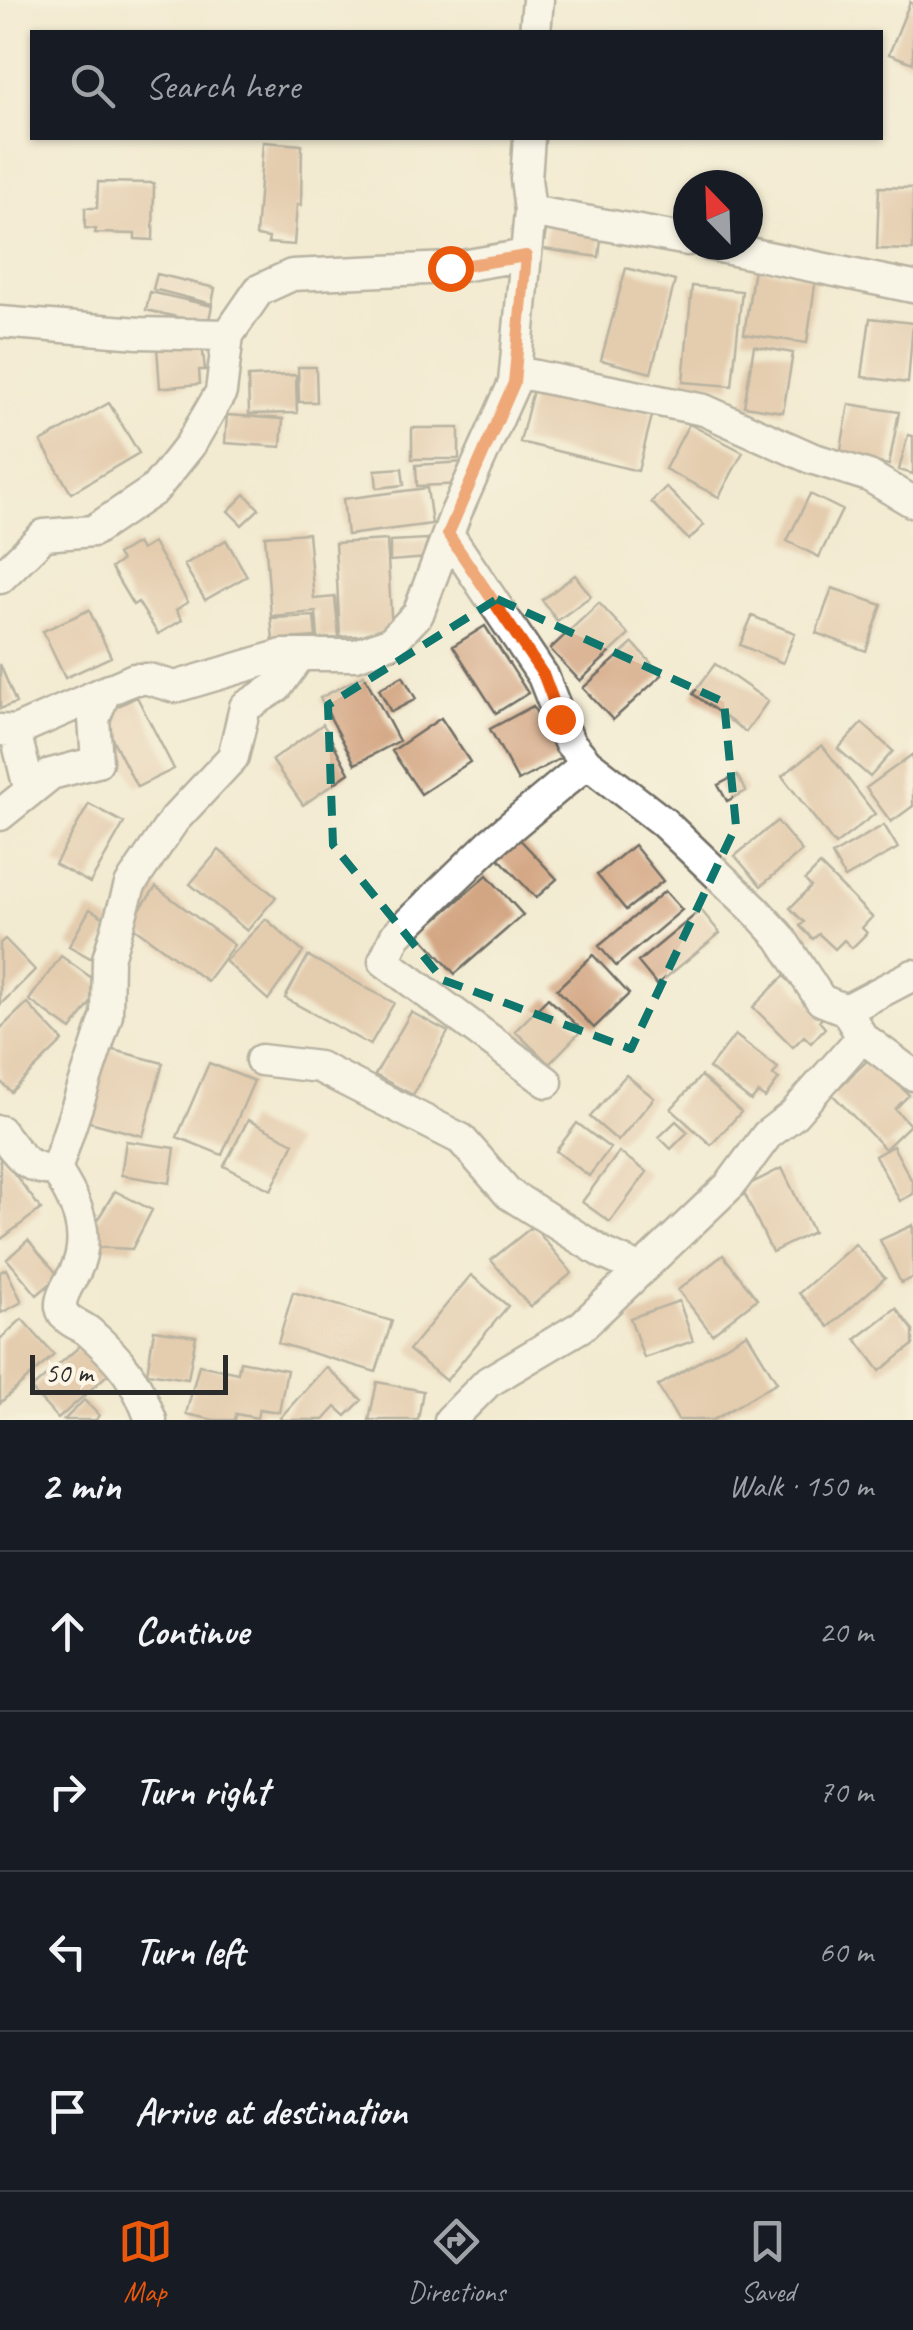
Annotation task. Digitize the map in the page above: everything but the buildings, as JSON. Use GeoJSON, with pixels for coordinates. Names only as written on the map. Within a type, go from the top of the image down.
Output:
{"type":"FeatureCollection","features":[{"type":"Feature","properties":{"kind":"street"},"geometry":{"type":"LineString","coordinates":[[535,30],[538,0]]}},
{"type":"Feature","properties":{"kind":"street"},"geometry":{"type":"LineString","coordinates":[[29,788],[8,731],[134,679],[174,686],[283,655],[356,655],[392,642],[418,614],[448,534],[506,405],[516,372],[530,211],[526,178],[529,140]]}},
{"type":"Feature","properties":{"kind":"street"},"geometry":{"type":"LineString","coordinates":[[530,211],[673,237]]}},
{"type":"Feature","properties":{"kind":"street"},"geometry":{"type":"LineString","coordinates":[[0,578],[44,536],[92,531],[154,490],[190,445],[221,392],[228,335],[258,290],[292,275],[450,268],[526,256]]}},
{"type":"Feature","properties":{"kind":"street"},"geometry":{"type":"LineString","coordinates":[[763,256],[913,287]]}},
{"type":"Feature","properties":{"kind":"street"},"geometry":{"type":"LineString","coordinates":[[0,322],[138,333],[228,335]]}},
{"type":"Feature","properties":{"kind":"street"},"geometry":{"type":"LineString","coordinates":[[516,372],[704,410],[811,458],[869,476],[913,502]]}},
{"type":"Feature","properties":{"kind":"street"},"geometry":{"type":"LineString","coordinates":[[448,534],[544,676],[569,742],[587,763],[663,822],[780,937],[821,1000],[846,1010],[862,1037],[913,1074]]}},
{"type":"Feature","properties":{"kind":"street"},"geometry":{"type":"LineString","coordinates":[[151,1420],[139,1387],[125,1368],[86,1329],[68,1320],[62,1308],[64,1291],[78,1268],[82,1226],[76,1202],[56,1170],[106,1015],[108,959],[130,886],[174,820],[233,758],[245,707],[277,687],[300,655]]}},
{"type":"Feature","properties":{"kind":"street"},"geometry":{"type":"LineString","coordinates":[[0,815],[29,788],[58,771],[98,762],[94,719],[105,692]]}},
{"type":"Feature","properties":{"kind":"street"},"geometry":{"type":"LineString","coordinates":[[547,1082],[384,961],[396,936],[490,844],[587,763]]}},
{"type":"Feature","properties":{"kind":"street"},"geometry":{"type":"LineString","coordinates":[[846,1010],[913,975]]}},
{"type":"Feature","properties":{"kind":"street"},"geometry":{"type":"LineString","coordinates":[[450,1420],[488,1382],[582,1326],[730,1184],[767,1135],[793,1115],[862,1037]]}},
{"type":"Feature","properties":{"kind":"street"},"geometry":{"type":"LineString","coordinates":[[261,1060],[319,1067],[461,1139],[509,1194],[603,1254],[641,1270]]}},
{"type":"Feature","properties":{"kind":"street"},"geometry":{"type":"LineString","coordinates":[[0,1131],[36,1170],[56,1170]]}},
{"type":"Feature","properties":{"kind":"highlighted area"},"geometry":{"type":"Polygon","coordinates":[[[497,599],[724,702],[736,826],[631,1049],[443,980],[333,845],[328,705],[497,599]]]}},
{"type":"Feature","properties":{"kind":"route"},"geometry":{"type":"LineString","coordinates":[[450,268],[526,256],[514,383],[448,534],[544,676],[560,719]]}}]}
